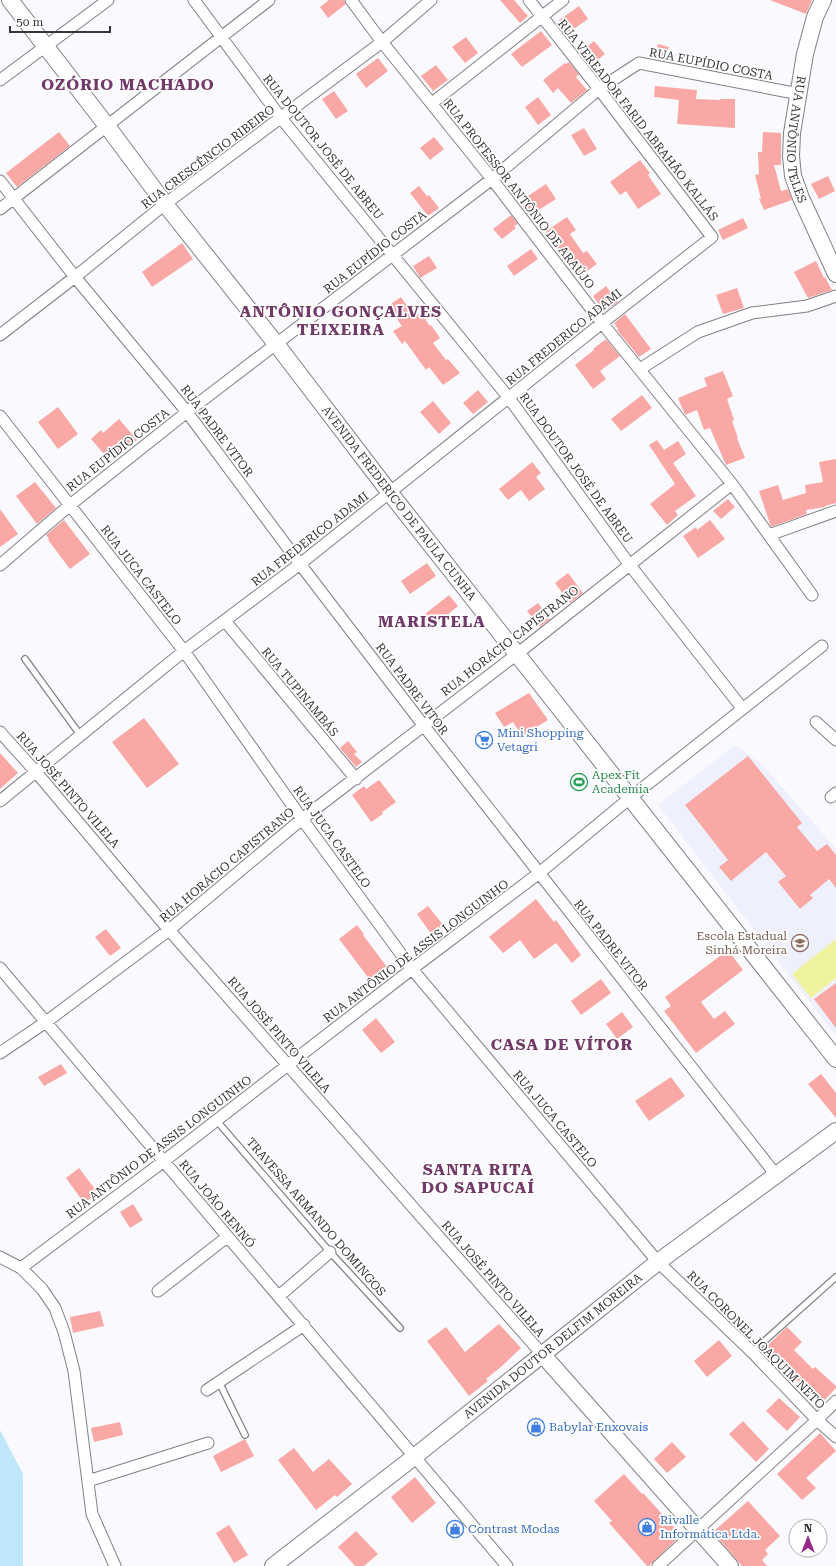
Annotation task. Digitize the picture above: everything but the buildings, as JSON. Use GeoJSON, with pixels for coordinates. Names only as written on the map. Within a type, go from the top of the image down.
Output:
{"type":"FeatureCollection","features":[{"type":"Feature","properties":{"kind":"main road","name":"AVENIDA FREDERICO DE PAULA CUNHA"},"geometry":{"type":"LineString","coordinates":[[10,0],[165,204],[277,345],[390,493],[836,1060]]}},
{"type":"Feature","properties":{"kind":"main road","name":"RUA ANTÔNIO TELES"},"geometry":{"type":"LineString","coordinates":[[823,0],[815,17],[805,54],[792,133],[791,156],[793,176],[801,198],[836,274]]}},
{"type":"Feature","properties":{"kind":"main road","name":"AVENIDA DOUTOR DELFIM MOREIRA"},"geometry":{"type":"LineString","coordinates":[[273,1566],[414,1457],[658,1262],[836,1130]]}},
{"type":"Feature","properties":{"kind":"main road"},"geometry":{"type":"LineString","coordinates":[[542,1354],[730,1566]]}},
{"type":"Feature","properties":{"kind":"street"},"geometry":{"type":"LineString","coordinates":[[0,80],[108,0]]}},
{"type":"Feature","properties":{"kind":"street","name":"RUA DOUTOR JOSÉ DE ABREU"},"geometry":{"type":"LineString","coordinates":[[194,0],[281,118],[509,398],[628,564],[742,708]]}},
{"type":"Feature","properties":{"kind":"street"},"geometry":{"type":"LineString","coordinates":[[0,209],[269,0]]}},
{"type":"Feature","properties":{"kind":"street","name":"RUA PROFESSOR ANTÔNIO DE ARAÚJO"},"geometry":{"type":"LineString","coordinates":[[351,0],[382,42],[492,179],[602,323],[732,484],[812,595]]}},
{"type":"Feature","properties":{"kind":"street","name":"RUA CRESCÊNCIO RIBEIRO"},"geometry":{"type":"LineString","coordinates":[[0,335],[75,277],[165,204],[382,42],[431,0]]}},
{"type":"Feature","properties":{"kind":"street","name":"RUA VEREADOR FARID ABRAHÃO KALLÁS"},"geometry":{"type":"LineString","coordinates":[[529,0],[712,237]]}},
{"type":"Feature","properties":{"kind":"street"},"geometry":{"type":"LineString","coordinates":[[432,103],[563,0]]}},
{"type":"Feature","properties":{"kind":"street","name":"RUA EUPÍDIO COSTA"},"geometry":{"type":"LineString","coordinates":[[0,565],[70,505],[187,412],[277,345],[492,179],[599,89],[639,64],[799,94]]}},
{"type":"Feature","properties":{"kind":"street","name":"RUA PADRE VITOR"},"geometry":{"type":"LineString","coordinates":[[0,181],[75,277],[187,412],[300,564],[538,874],[776,1175]]}},
{"type":"Feature","properties":{"kind":"street","name":"RUA FREDERICO ADAMI"},"geometry":{"type":"LineString","coordinates":[[0,801],[184,651],[300,564],[712,237]]}},
{"type":"Feature","properties":{"kind":"street"},"geometry":{"type":"LineString","coordinates":[[640,369],[698,332],[752,313],[807,306],[836,296]]}},
{"type":"Feature","properties":{"kind":"street","name":"RUA JUCA CASTELO"},"geometry":{"type":"LineString","coordinates":[[0,416],[184,651],[302,819],[412,969],[658,1262]]}},
{"type":"Feature","properties":{"kind":"street","name":"RUA HORÁCIO CAPISTRANO"},"geometry":{"type":"LineString","coordinates":[[0,1053],[46,1022],[169,930],[302,819],[517,654],[628,564],[732,484]]}},
{"type":"Feature","properties":{"kind":"street"},"geometry":{"type":"LineString","coordinates":[[769,535],[836,511]]}},
{"type":"Feature","properties":{"kind":"street","name":"RUA TUPINAMBÁS"},"geometry":{"type":"LineString","coordinates":[[225,621],[356,779]]}},
{"type":"Feature","properties":{"kind":"street","name":"RUA ANTÔNIO DE ASSIS LONGUINHO"},"geometry":{"type":"LineString","coordinates":[[21,1268],[164,1161],[412,969],[538,874],[742,708],[822,646]]}},
{"type":"Feature","properties":{"kind":"street"},"geometry":{"type":"LineString","coordinates":[[816,722],[836,740]]}},
{"type":"Feature","properties":{"kind":"street","name":"RUA JOSÉ PINTO VILELA"},"geometry":{"type":"LineString","coordinates":[[0,732],[36,772],[169,930],[542,1354]]}},
{"type":"Feature","properties":{"kind":"street","name":"RUA JOÃO RENNÓ"},"geometry":{"type":"LineString","coordinates":[[0,968],[508,1566]]}},
{"type":"Feature","properties":{"kind":"street"},"geometry":{"type":"LineString","coordinates":[[158,1291],[227,1237]]}},
{"type":"Feature","properties":{"kind":"street"},"geometry":{"type":"LineString","coordinates":[[279,1296],[330,1252]]}},
{"type":"Feature","properties":{"kind":"street"},"geometry":{"type":"LineString","coordinates":[[0,1257],[21,1268],[42,1289],[55,1308],[64,1332],[74,1371],[92,1514],[115,1566]]}},
{"type":"Feature","properties":{"kind":"street","name":"RUA CORONEL JOAQUIM NETO"},"geometry":{"type":"LineString","coordinates":[[658,1262],[752,1352],[818,1420],[836,1436]]}},
{"type":"Feature","properties":{"kind":"street"},"geometry":{"type":"LineString","coordinates":[[207,1390],[304,1325]]}},
{"type":"Feature","properties":{"kind":"street"},"geometry":{"type":"LineString","coordinates":[[658,1566],[818,1420],[836,1401]]}},
{"type":"Feature","properties":{"kind":"street"},"geometry":{"type":"LineString","coordinates":[[88,1481],[208,1443]]}},
{"type":"Feature","properties":{"kind":"lane"},"geometry":{"type":"LineString","coordinates":[[25,659],[81,736]]}},
{"type":"Feature","properties":{"kind":"lane","name":"TRAVESSA ARMANDO DOMINGOS"},"geometry":{"type":"LineString","coordinates":[[216,1120],[330,1252],[400,1328]]}},
{"type":"Feature","properties":{"kind":"lane"},"geometry":{"type":"LineString","coordinates":[[752,1352],[836,1277]]}},
{"type":"Feature","properties":{"kind":"lane"},"geometry":{"type":"LineString","coordinates":[[219,1382],[245,1435]]}},
{"type":"Feature","properties":{"kind":"shaded area","name":"Escola Estadual Sinhá Moreira"},"geometry":{"type":"Polygon","coordinates":[[[735,745],[763,765],[836,849],[836,1036],[658,805],[735,745]]]}},
{"type":"Feature","properties":{"kind":"green space"},"geometry":{"type":"Polygon","coordinates":[[[836,939],[836,978],[811,998],[792,974],[836,939]]]}},
{"type":"Feature","properties":{"kind":"water"},"geometry":{"type":"Polygon","coordinates":[[[0,1430],[23,1474],[23,1566],[0,1566],[0,1430]]]}},
{"type":"Feature","properties":{"kind":"place","name":"Mini Shopping Vetagri"},"geometry":{"type":"Point","coordinates":[484,740]}},
{"type":"Feature","properties":{"kind":"place","name":"Apex Fit Academia"},"geometry":{"type":"Point","coordinates":[579,782]}},
{"type":"Feature","properties":{"kind":"place","name":"Escola Estadual Sinhá Moreira"},"geometry":{"type":"Point","coordinates":[800,943]}},
{"type":"Feature","properties":{"kind":"place","name":"Babylar Enxovais"},"geometry":{"type":"Point","coordinates":[536,1427]}},
{"type":"Feature","properties":{"kind":"place","name":"Rivalle Informática Ltda."},"geometry":{"type":"Point","coordinates":[647,1527]}},
{"type":"Feature","properties":{"kind":"place","name":"Contrast Modas"},"geometry":{"type":"Point","coordinates":[455,1529]}},
{"type":"Feature","properties":{"kind":"district","name":"OZÓRIO MACHADO"},"geometry":{"type":"Point","coordinates":[128,84]}},
{"type":"Feature","properties":{"kind":"district","name":"ANTÔNIO GONÇALVES TEIXEIRA"},"geometry":{"type":"Point","coordinates":[341,320]}},
{"type":"Feature","properties":{"kind":"district","name":"MARISTELA"},"geometry":{"type":"Point","coordinates":[432,621]}},
{"type":"Feature","properties":{"kind":"district","name":"CASA DE VÍTOR"},"geometry":{"type":"Point","coordinates":[562,1044]}},
{"type":"Feature","properties":{"kind":"district","name":"SANTA RITA DO SAPUCAÍ"},"geometry":{"type":"Point","coordinates":[478,1178]}}]}
